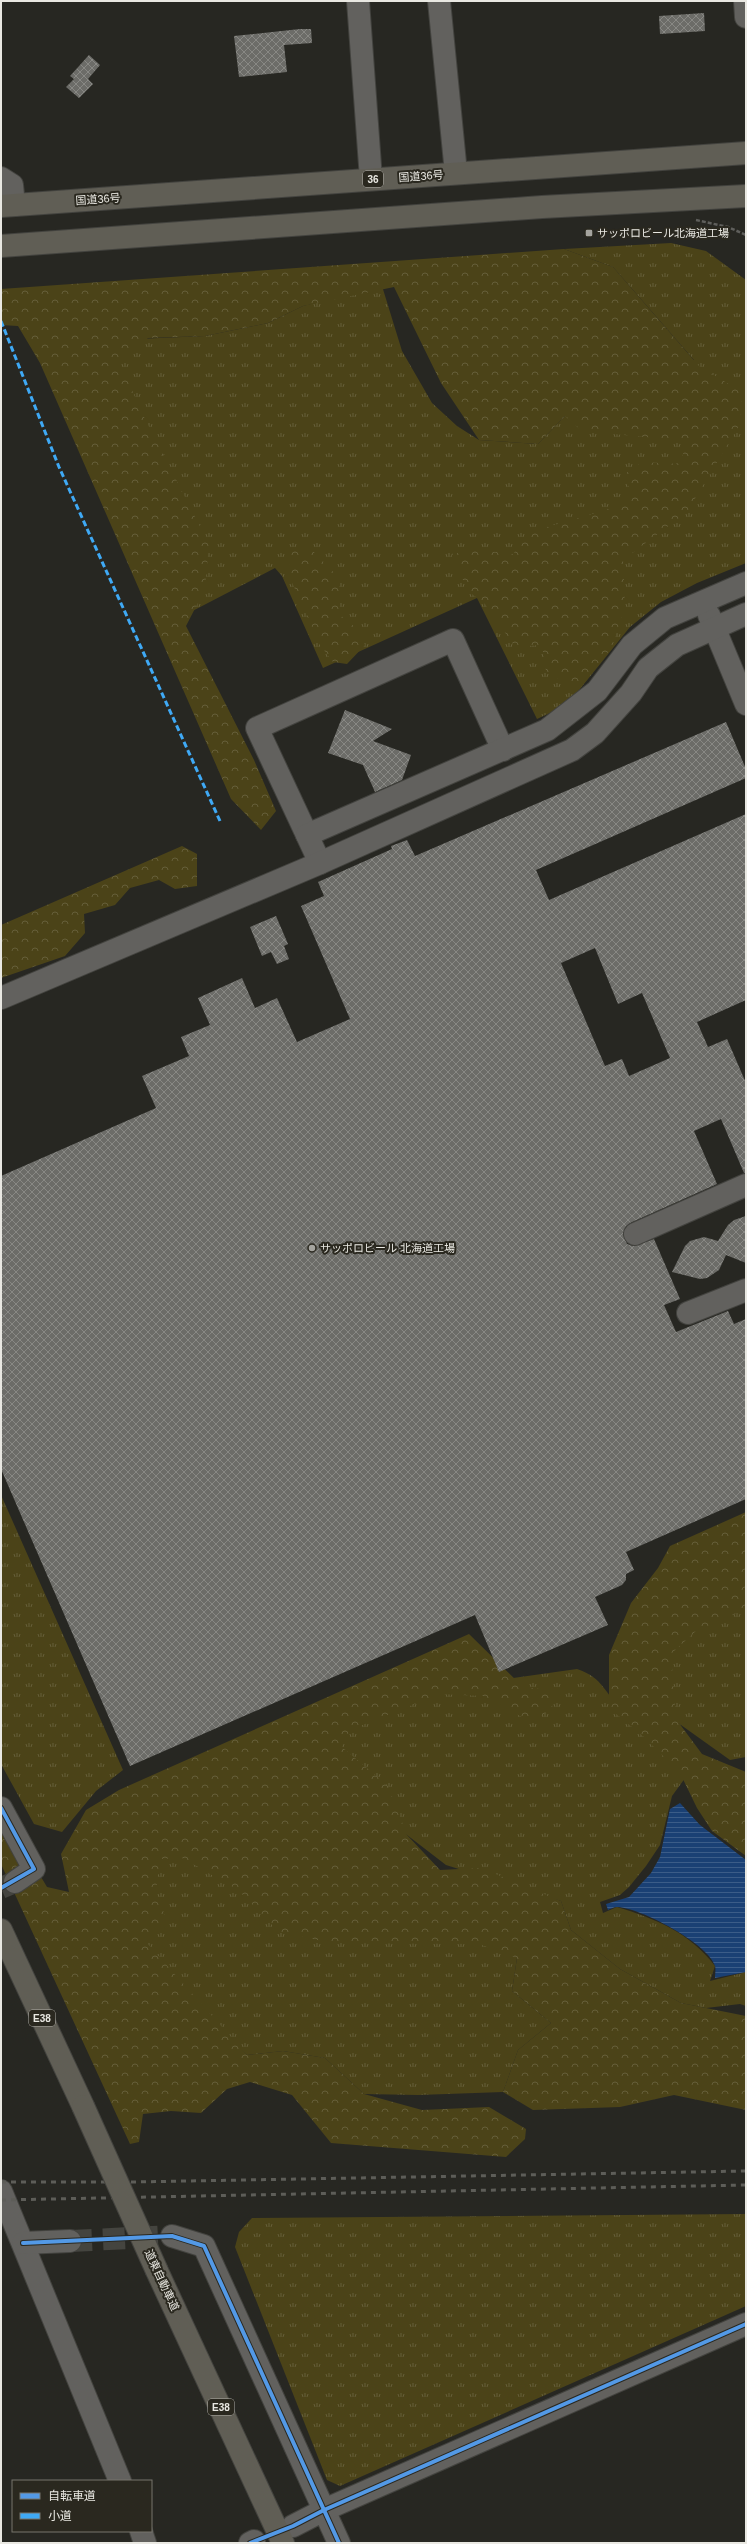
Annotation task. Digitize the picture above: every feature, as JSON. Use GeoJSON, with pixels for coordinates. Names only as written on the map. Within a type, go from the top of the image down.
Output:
{"type":"FeatureCollection","features":[{"type":"Feature","properties":{"kind":"highway","name":"国道36号"},"geometry":{"type":"LineString","coordinates":[[7,206],[746,153]]}},
{"type":"Feature","properties":{"kind":"highway"},"geometry":{"type":"LineString","coordinates":[[1,246],[542,207],[746,196]]}},
{"type":"Feature","properties":{"kind":"highway","name":"道東自動車道"},"geometry":{"type":"LineString","coordinates":[[1,1930],[83,2106],[157,2271],[288,2534]]}},
{"type":"Feature","properties":{"kind":"street"},"geometry":{"type":"LineString","coordinates":[[358,1],[370,180]]}},
{"type":"Feature","properties":{"kind":"street"},"geometry":{"type":"LineString","coordinates":[[439,1],[456,173]]}},
{"type":"Feature","properties":{"kind":"street"},"geometry":{"type":"LineString","coordinates":[[745,1],[746,17]]}},
{"type":"Feature","properties":{"kind":"street"},"geometry":{"type":"LineString","coordinates":[[1,178],[12,185],[7,206]]}},
{"type":"Feature","properties":{"kind":"street"},"geometry":{"type":"LineString","coordinates":[[307,835],[547,730],[597,691],[632,645],[666,618],[746,583]]}},
{"type":"Feature","properties":{"kind":"street"},"geometry":{"type":"LineString","coordinates":[[705,601],[713,629],[746,704]]}},
{"type":"Feature","properties":{"kind":"street"},"geometry":{"type":"LineString","coordinates":[[1,998],[320,863],[572,750],[596,733],[631,694],[648,668],[677,645],[746,614]]}},
{"type":"Feature","properties":{"kind":"street"},"geometry":{"type":"LineString","coordinates":[[320,863],[256,728],[453,640],[507,748],[522,773]]}},
{"type":"Feature","properties":{"kind":"street"},"geometry":{"type":"LineString","coordinates":[[635,1234],[746,1185]]}},
{"type":"Feature","properties":{"kind":"street"},"geometry":{"type":"LineString","coordinates":[[688,1313],[746,1290]]}},
{"type":"Feature","properties":{"kind":"street"},"geometry":{"type":"LineString","coordinates":[[1,1808],[34,1869],[15,1882]]}},
{"type":"Feature","properties":{"kind":"street"},"geometry":{"type":"LineString","coordinates":[[1,2191],[120,2480]]}},
{"type":"Feature","properties":{"kind":"street"},"geometry":{"type":"LineString","coordinates":[[172,2236],[204,2246],[339,2543]]}},
{"type":"Feature","properties":{"kind":"street"},"geometry":{"type":"LineString","coordinates":[[23,2243],[70,2241]]}},
{"type":"Feature","properties":{"kind":"street"},"geometry":{"type":"LineString","coordinates":[[288,2534],[324,2510],[746,2324]]}},
{"type":"Feature","properties":{"kind":"street"},"geometry":{"type":"LineString","coordinates":[[141,2532],[146,2543]]}},
{"type":"Feature","properties":{"kind":"green space"},"geometry":{"type":"Polygon","coordinates":[[[671,243],[706,251],[746,280],[746,563],[697,583],[661,602],[630,627],[567,705],[537,719],[477,598],[323,668],[282,576],[275,568],[179,618],[114,355],[136,339],[205,336],[268,323],[303,306],[382,286],[402,351],[432,403],[457,426],[479,440],[538,444],[565,416],[694,360],[613,267],[564,249],[671,243]]]}},
{"type":"Feature","properties":{"kind":"green space"},"geometry":{"type":"Polygon","coordinates":[[[564,249],[613,267],[699,366],[742,392],[740,424],[687,512],[623,560],[625,606],[612,647],[578,691],[546,671],[542,645],[515,647],[485,604],[468,591],[451,554],[481,550],[513,554],[530,532],[606,510],[633,493],[622,476],[642,462],[680,464],[687,441],[582,431],[565,416],[538,444],[479,440],[441,383],[394,287],[303,306],[268,323],[205,336],[148,338],[120,363],[142,413],[209,544],[205,589],[186,626],[254,760],[276,811],[261,830],[231,799],[40,363],[18,326],[1,325],[1,289],[564,249]]]}},
{"type":"Feature","properties":{"kind":"green space"},"geometry":{"type":"Polygon","coordinates":[[[288,548],[310,548],[339,578],[340,615],[356,628],[365,645],[347,664],[333,662],[320,645],[290,578],[288,548]]]}},
{"type":"Feature","properties":{"kind":"green space"},"geometry":{"type":"Polygon","coordinates":[[[182,846],[197,854],[197,886],[175,889],[159,880],[130,888],[115,905],[84,914],[85,933],[65,956],[1,978],[1,925],[182,846]]]}},
{"type":"Feature","properties":{"kind":"green space"},"geometry":{"type":"Polygon","coordinates":[[[1,1495],[123,1770],[96,1791],[62,1832],[34,1824],[1,1764],[1,1495]]]}},
{"type":"Feature","properties":{"kind":"green space"},"geometry":{"type":"Polygon","coordinates":[[[746,1512],[746,1609],[696,1631],[671,1654],[676,1719],[702,1754],[746,1772],[746,1856],[712,1831],[697,1808],[680,1773],[644,1737],[609,1708],[609,1655],[631,1603],[658,1568],[670,1546],[746,1512]]]}},
{"type":"Feature","properties":{"kind":"green space"},"geometry":{"type":"Polygon","coordinates":[[[746,1598],[746,1757],[730,1760],[667,1715],[662,1652],[746,1598]]]}},
{"type":"Feature","properties":{"kind":"green space"},"geometry":{"type":"Polygon","coordinates":[[[469,1634],[523,1687],[549,1690],[553,1710],[529,1721],[483,1696],[440,1694],[350,1730],[342,1747],[388,1786],[407,1835],[440,1870],[481,1868],[561,1901],[571,1930],[620,1969],[681,2003],[746,2016],[746,2110],[674,2095],[620,2107],[533,2110],[503,2092],[518,2050],[551,2023],[512,1991],[517,1958],[479,1944],[332,1943],[279,1932],[238,1890],[182,1858],[160,1859],[156,1891],[165,1916],[146,1942],[247,2055],[283,2051],[325,2058],[364,2094],[422,2110],[489,2107],[526,2129],[525,2139],[506,2157],[331,2143],[292,2095],[250,2082],[227,2089],[201,2113],[171,2111],[143,2114],[139,2142],[130,2144],[1,1864],[1,1810],[47,1887],[69,1892],[61,1854],[86,1810],[119,1790],[469,1634]]]}},
{"type":"Feature","properties":{"kind":"green space"},"geometry":{"type":"Polygon","coordinates":[[[577,1669],[593,1677],[599,1682],[623,1712],[691,1770],[672,1796],[660,1845],[646,1866],[629,1887],[620,1895],[600,1902],[603,1913],[617,1907],[645,1916],[671,1928],[694,1944],[715,1966],[710,1981],[746,1972],[746,2006],[740,2004],[706,2008],[681,2003],[620,1969],[571,1930],[561,1901],[446,1865],[407,1835],[343,1757],[337,1740],[378,1697],[577,1669]]]}},
{"type":"Feature","properties":{"kind":"green space"},"geometry":{"type":"Polygon","coordinates":[[[137,1835],[465,1932],[518,1951],[512,1991],[551,2023],[518,2050],[503,2092],[418,2095],[364,2094],[325,2058],[283,2051],[247,2055],[139,1954],[137,1835]]]}},
{"type":"Feature","properties":{"kind":"green space"},"geometry":{"type":"Polygon","coordinates":[[[746,2214],[746,2306],[340,2486],[327,2480],[235,2247],[239,2232],[252,2218],[746,2214]]]}},
{"type":"Feature","properties":{"kind":"water"},"geometry":{"type":"Polygon","coordinates":[[[680,1803],[700,1825],[746,1860],[746,1972],[715,1978],[715,1966],[710,1957],[672,1928],[641,1913],[627,1909],[617,1907],[608,1910],[606,1904],[629,1897],[651,1873],[660,1857],[670,1809],[680,1803]]]}},
{"type":"Feature","properties":{"kind":"building"},"geometry":{"type":"Polygon","coordinates":[[[704,13],[705,31],[660,34],[659,16],[704,13]]]}},
{"type":"Feature","properties":{"kind":"building"},"geometry":{"type":"Polygon","coordinates":[[[311,29],[312,43],[284,45],[287,72],[239,77],[234,36],[311,29]]]}},
{"type":"Feature","properties":{"kind":"building"},"geometry":{"type":"Polygon","coordinates":[[[89,55],[100,65],[88,79],[93,84],[79,98],[66,87],[74,79],[70,76],[89,55]]]}},
{"type":"Feature","properties":{"kind":"building"},"geometry":{"type":"Polygon","coordinates":[[[345,710],[392,729],[373,741],[411,755],[402,780],[375,792],[363,765],[328,753],[345,710]]]}},
{"type":"Feature","properties":{"kind":"building","name":"サッポロビール 北海道工場"},"geometry":{"type":"Polygon","coordinates":[[[726,722],[746,769],[746,778],[536,870],[549,900],[746,814],[746,1000],[697,1022],[708,1047],[727,1039],[746,1083],[746,1173],[744,1173],[721,1119],[694,1131],[717,1184],[630,1223],[623,1233],[627,1244],[633,1246],[654,1239],[680,1299],[664,1305],[676,1332],[728,1311],[734,1324],[746,1319],[746,1499],[626,1552],[634,1570],[626,1574],[626,1580],[622,1585],[595,1597],[608,1625],[499,1672],[475,1615],[130,1766],[1,1469],[1,1176],[156,1108],[142,1076],[189,1056],[181,1037],[210,1025],[198,998],[242,978],[255,1008],[277,998],[297,1042],[350,1019],[301,906],[324,896],[318,882],[392,849],[391,846],[407,840],[415,856],[726,722]],[[595,948],[561,963],[605,1066],[622,1059],[629,1076],[670,1058],[642,993],[618,1004],[595,948]]]}},
{"type":"Feature","properties":{"kind":"building"},"geometry":{"type":"Polygon","coordinates":[[[276,916],[288,944],[284,946],[289,959],[277,964],[271,952],[262,956],[250,927],[276,916]]]}},
{"type":"Feature","properties":{"kind":"building"},"geometry":{"type":"Polygon","coordinates":[[[746,1216],[746,1263],[726,1255],[719,1270],[707,1278],[700,1279],[672,1272],[685,1246],[690,1241],[704,1237],[718,1241],[728,1225],[734,1220],[746,1216]]]}},
{"type":"Feature","properties":{"kind":"tunnel"},"geometry":{"type":"LineString","coordinates":[[1,1888],[15,1882]]}},
{"type":"Feature","properties":{"kind":"tunnel"},"geometry":{"type":"LineString","coordinates":[[70,2241],[172,2236]]}},
{"type":"Feature","properties":{"kind":"railway"},"geometry":{"type":"LineString","coordinates":[[1,2182],[132,2182],[746,2171]]}},
{"type":"Feature","properties":{"kind":"railway"},"geometry":{"type":"LineString","coordinates":[[1,2200],[746,2185]]}},
{"type":"Feature","properties":{"kind":"marked path"},"geometry":{"type":"LineString","coordinates":[[1,321],[59,467],[220,821]]}},
{"type":"Feature","properties":{"kind":"cycle path"},"geometry":{"type":"LineString","coordinates":[[1,1808],[34,1869],[1,1888]]}},
{"type":"Feature","properties":{"kind":"cycle path"},"geometry":{"type":"LineString","coordinates":[[23,2243],[172,2236],[204,2246],[339,2543]]}},
{"type":"Feature","properties":{"kind":"cycle path"},"geometry":{"type":"LineString","coordinates":[[250,2543],[293,2526],[324,2510],[746,2324]]}},
{"type":"Feature","properties":{"kind":"place","name":"サッポロビール北海道工場"},"geometry":{"type":"Point","coordinates":[589,233]}},
{"type":"Feature","properties":{"kind":"place","name":"サッポロビール 北海道工場"},"geometry":{"type":"Point","coordinates":[312,1248]}}]}
